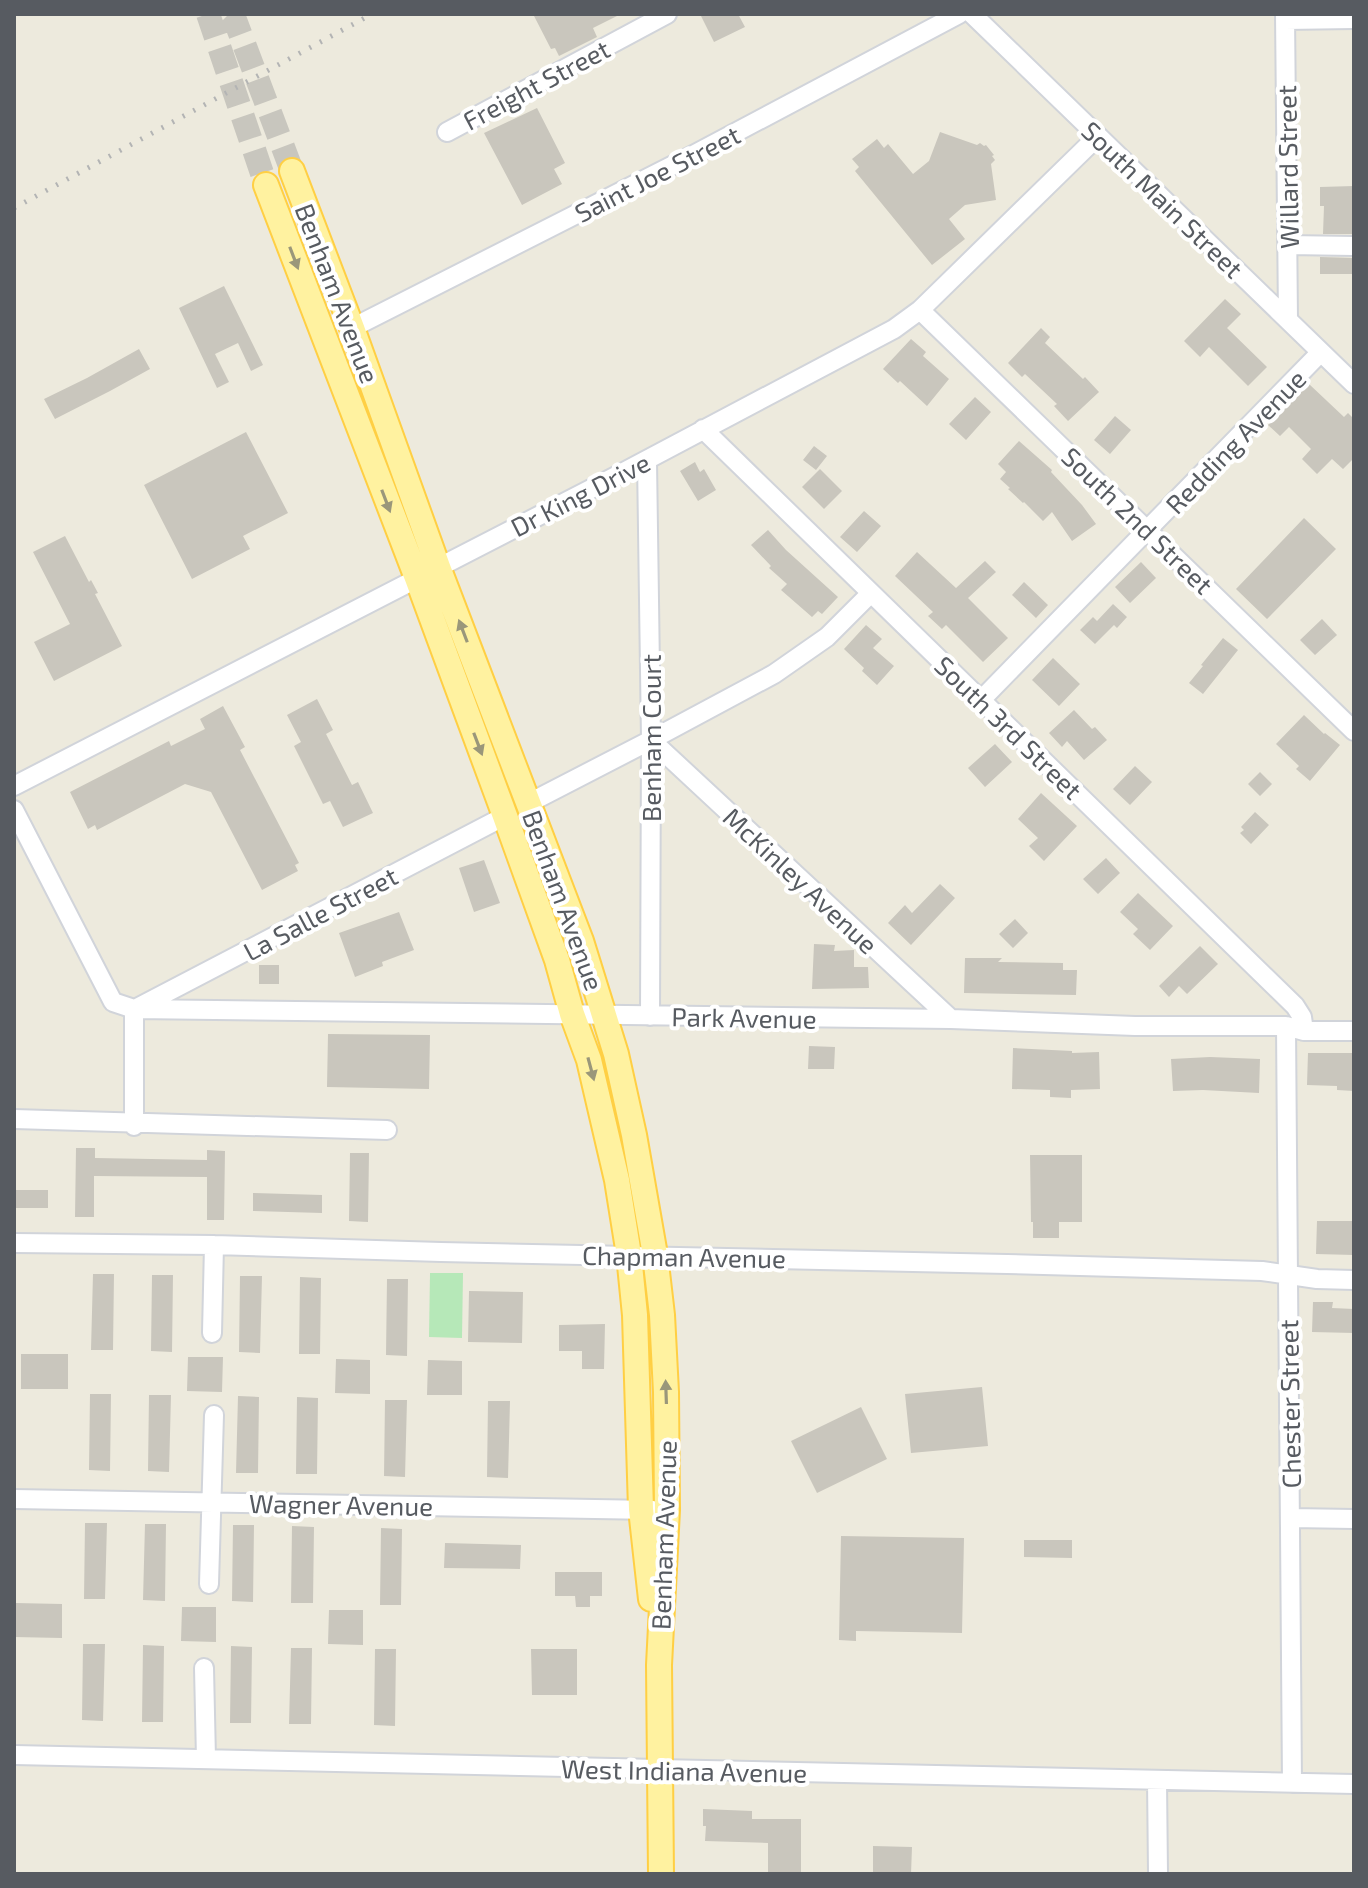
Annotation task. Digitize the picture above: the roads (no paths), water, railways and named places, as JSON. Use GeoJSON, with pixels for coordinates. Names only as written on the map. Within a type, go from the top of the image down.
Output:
{"type":"FeatureCollection","features":[{"type":"Feature","properties":{"kind":"main road","name":"Benham Avenue"},"geometry":{"type":"LineString","coordinates":[[292,171],[352,328],[505,816],[589,1060],[617,1180],[629,1255],[635,1315],[641,1509],[659,1665]]}},
{"type":"Feature","properties":{"kind":"main road","name":"Benham Avenue"},"geometry":{"type":"LineString","coordinates":[[266,185],[427,573],[529,803],[581,941],[616,1054],[644,1181],[662,1315],[667,1510],[659,1665],[661,1874]]}},
{"type":"Feature","properties":{"kind":"street","name":"Freight Street"},"geometry":{"type":"LineString","coordinates":[[447,132],[667,14]]}},
{"type":"Feature","properties":{"kind":"street","name":"Saint Joe Street"},"geometry":{"type":"LineString","coordinates":[[352,328],[708,148],[959,14]]}},
{"type":"Feature","properties":{"kind":"street","name":"South Main Street"},"geometry":{"type":"LineString","coordinates":[[972,14],[1354,384]]}},
{"type":"Feature","properties":{"kind":"street"},"geometry":{"type":"LineString","coordinates":[[1285,17],[1354,19]]}},
{"type":"Feature","properties":{"kind":"street","name":"Willard Street"},"geometry":{"type":"LineString","coordinates":[[1285,17],[1288,319]]}},
{"type":"Feature","properties":{"kind":"street","name":"Dr King Drive"},"geometry":{"type":"LineString","coordinates":[[14,786],[647,460],[894,329],[920,310],[1098,136]]}},
{"type":"Feature","properties":{"kind":"street"},"geometry":{"type":"LineString","coordinates":[[1288,245],[1354,246]]}},
{"type":"Feature","properties":{"kind":"street","name":"South 2nd Street"},"geometry":{"type":"LineString","coordinates":[[920,310],[1354,731]]}},
{"type":"Feature","properties":{"kind":"street","name":"Redding Avenue"},"geometry":{"type":"LineString","coordinates":[[981,700],[1321,352]]}},
{"type":"Feature","properties":{"kind":"street","name":"South 3rd Street"},"geometry":{"type":"LineString","coordinates":[[703,429],[1295,1006],[1302,1017],[1295,1028]]}},
{"type":"Feature","properties":{"kind":"street","name":"Benham Court"},"geometry":{"type":"LineString","coordinates":[[647,460],[651,740],[650,1016]]}},
{"type":"Feature","properties":{"kind":"street"},"geometry":{"type":"LineString","coordinates":[[529,803],[774,674],[827,637],[870,594]]}},
{"type":"Feature","properties":{"kind":"street","name":"McKinley Avenue"},"geometry":{"type":"LineString","coordinates":[[651,740],[951,1019]]}},
{"type":"Feature","properties":{"kind":"street"},"geometry":{"type":"LineString","coordinates":[[14,810],[113,1002],[134,1009],[134,1124]]}},
{"type":"Feature","properties":{"kind":"street","name":"La Salle Street"},"geometry":{"type":"LineString","coordinates":[[134,1009],[505,816]]}},
{"type":"Feature","properties":{"kind":"street","name":"Park Avenue"},"geometry":{"type":"LineString","coordinates":[[134,1009],[951,1019],[1354,1031]]}},
{"type":"Feature","properties":{"kind":"street","name":"Chester Street"},"geometry":{"type":"LineString","coordinates":[[1292,1783],[1288,1275],[1295,1028]]}},
{"type":"Feature","properties":{"kind":"street"},"geometry":{"type":"LineString","coordinates":[[14,1119],[387,1130]]}},
{"type":"Feature","properties":{"kind":"street","name":"Chapman Avenue"},"geometry":{"type":"LineString","coordinates":[[14,1243],[214,1245],[1262,1271],[1317,1279],[1354,1280]]}},
{"type":"Feature","properties":{"kind":"street"},"geometry":{"type":"LineString","coordinates":[[212,1333],[214,1245]]}},
{"type":"Feature","properties":{"kind":"street"},"geometry":{"type":"LineString","coordinates":[[209,1584],[214,1415]]}},
{"type":"Feature","properties":{"kind":"street","name":"Wagner Avenue"},"geometry":{"type":"LineString","coordinates":[[14,1499],[667,1510]]}},
{"type":"Feature","properties":{"kind":"street"},"geometry":{"type":"LineString","coordinates":[[1291,1518],[1354,1519]]}},
{"type":"Feature","properties":{"kind":"street"},"geometry":{"type":"LineString","coordinates":[[204,1668],[206,1759]]}},
{"type":"Feature","properties":{"kind":"street","name":"West Indiana Avenue"},"geometry":{"type":"LineString","coordinates":[[14,1755],[1354,1784]]}},
{"type":"Feature","properties":{"kind":"street"},"geometry":{"type":"LineString","coordinates":[[1157,1780],[1158,1874]]}},
{"type":"Feature","properties":{"kind":"tunnel"},"geometry":{"type":"LineString","coordinates":[[208,14],[266,185]]}},
{"type":"Feature","properties":{"kind":"tunnel"},"geometry":{"type":"LineString","coordinates":[[229,14],[235,20],[292,171]]}},
{"type":"Feature","properties":{"kind":"railway"},"geometry":{"type":"LineString","coordinates":[[14,208],[372,14]]}}]}
